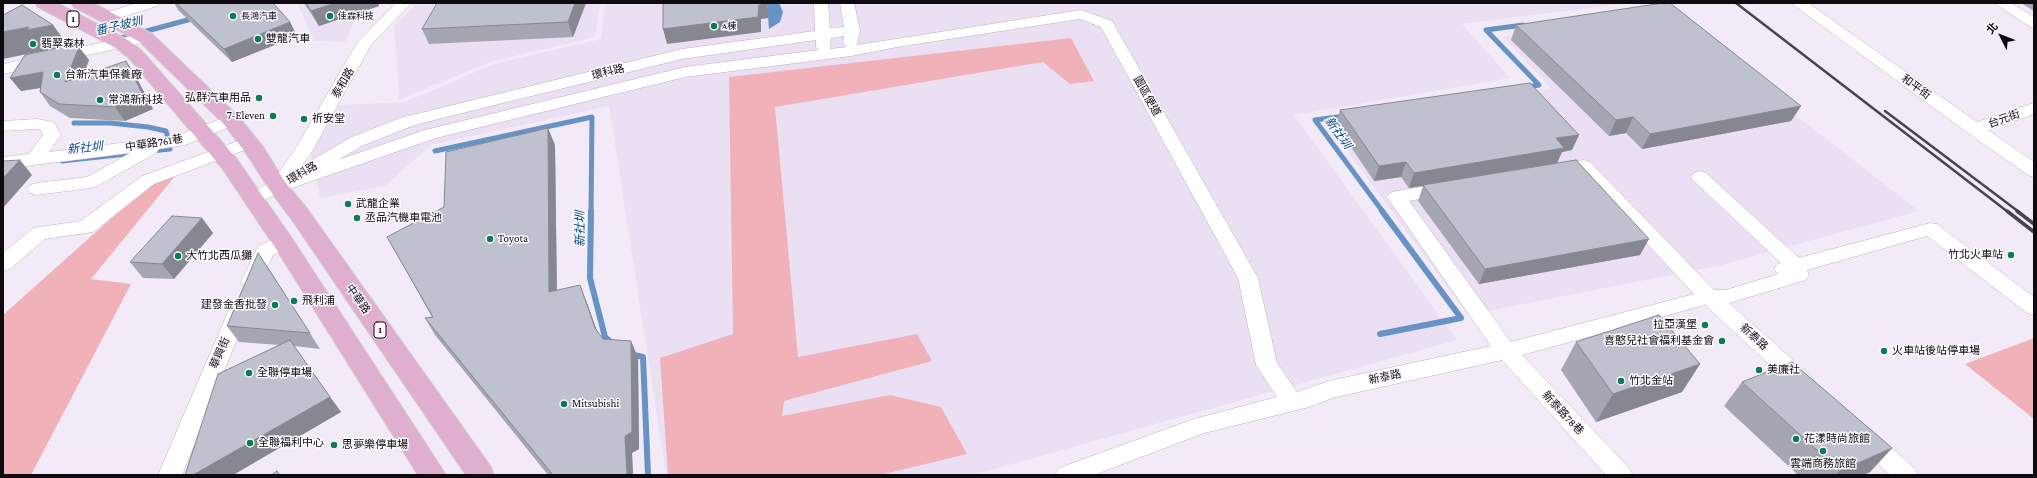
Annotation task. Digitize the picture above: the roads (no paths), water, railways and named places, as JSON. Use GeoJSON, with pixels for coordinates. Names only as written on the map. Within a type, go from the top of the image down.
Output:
{"type":"FeatureCollection","features":[{"type":"Feature","properties":{"kind":"main road","name":"1"},"geometry":{"type":"LineString","coordinates":[[44,3],[122,44],[135,54],[220,153],[283,242],[433,475]]}},
{"type":"Feature","properties":{"kind":"main road","name":"1"},"geometry":{"type":"LineString","coordinates":[[97,8],[146,38],[231,120],[249,142]]}},
{"type":"Feature","properties":{"kind":"main road","name":"中華路"},"geometry":{"type":"LineString","coordinates":[[249,142],[278,187],[300,215],[481,475]]}},
{"type":"Feature","properties":{"kind":"street"},"geometry":{"type":"LineString","coordinates":[[97,8],[152,3]]}},
{"type":"Feature","properties":{"kind":"street","name":"泰和路"},"geometry":{"type":"LineString","coordinates":[[253,199],[278,187],[302,153],[365,43],[404,3]]}},
{"type":"Feature","properties":{"kind":"street"},"geometry":{"type":"LineString","coordinates":[[821,3],[824,54]]}},
{"type":"Feature","properties":{"kind":"street"},"geometry":{"type":"LineString","coordinates":[[847,3],[852,30],[851,51]]}},
{"type":"Feature","properties":{"kind":"street","name":"和平街"},"geometry":{"type":"LineString","coordinates":[[1798,3],[2034,171]]}},
{"type":"Feature","properties":{"kind":"street"},"geometry":{"type":"LineString","coordinates":[[2001,3],[2034,23]]}},
{"type":"Feature","properties":{"kind":"street","name":"園區便道"},"geometry":{"type":"LineString","coordinates":[[851,51],[898,42],[1081,14],[1107,24],[1248,278],[1267,364],[1292,402]]}},
{"type":"Feature","properties":{"kind":"street","name":"環科路"},"geometry":{"type":"LineString","coordinates":[[278,187],[358,141],[406,122],[682,54],[852,30]]}},
{"type":"Feature","properties":{"kind":"street"},"geometry":{"type":"LineString","coordinates":[[3,68],[146,38]]}},
{"type":"Feature","properties":{"kind":"street","name":"環科路"},"geometry":{"type":"LineString","coordinates":[[278,187],[431,134],[685,72],[851,51]]}},
{"type":"Feature","properties":{"kind":"street"},"geometry":{"type":"LineString","coordinates":[[488,102],[492,119]]}},
{"type":"Feature","properties":{"kind":"street","name":"台元街"},"geometry":{"type":"LineString","coordinates":[[1974,129],[2034,108]]}},
{"type":"Feature","properties":{"kind":"street","name":"中華路761巷"},"geometry":{"type":"LineString","coordinates":[[3,163],[179,141],[203,133],[231,120]]}},
{"type":"Feature","properties":{"kind":"street"},"geometry":{"type":"LineString","coordinates":[[3,126],[37,124],[48,126],[52,135],[34,160]]}},
{"type":"Feature","properties":{"kind":"street"},"geometry":{"type":"LineString","coordinates":[[3,264],[40,233],[86,227],[148,180],[249,142]]}},
{"type":"Feature","properties":{"kind":"street"},"geometry":{"type":"LineString","coordinates":[[36,189],[91,182],[161,144]]}},
{"type":"Feature","properties":{"kind":"street"},"geometry":{"type":"LineString","coordinates":[[1537,174],[1584,166],[1709,297]]}},
{"type":"Feature","properties":{"kind":"street"},"geometry":{"type":"LineString","coordinates":[[1700,177],[1796,266],[1930,229],[2034,308]]}},
{"type":"Feature","properties":{"kind":"street","name":"新泰路78巷"},"geometry":{"type":"LineString","coordinates":[[1459,187],[1396,197],[1506,351],[1621,475]]}},
{"type":"Feature","properties":{"kind":"street","name":"華興街"},"geometry":{"type":"LineString","coordinates":[[170,475],[265,251],[283,242]]}},
{"type":"Feature","properties":{"kind":"street","name":"新泰路"},"geometry":{"type":"LineString","coordinates":[[1067,475],[1105,468],[1202,425],[1292,402],[1329,390],[1506,351],[1709,297],[1726,297],[1799,275],[1796,266]]}},
{"type":"Feature","properties":{"kind":"street","name":"新泰路"},"geometry":{"type":"LineString","coordinates":[[1709,297],[1820,397]]}},
{"type":"Feature","properties":{"kind":"street"},"geometry":{"type":"LineString","coordinates":[[1849,423],[1906,475]]}},
{"type":"Feature","properties":{"kind":"water"},"geometry":{"type":"Polygon","coordinates":[[[767,3],[779,3],[783,12],[780,22],[769,29],[767,3]]]}},
{"type":"Feature","properties":{"kind":"waterway","name":"番子坡圳"},"geometry":{"type":"LineString","coordinates":[[117,39],[195,18]]}},
{"type":"Feature","properties":{"kind":"waterway","name":"新社圳"},"geometry":{"type":"LineString","coordinates":[[1523,25],[1486,30],[1539,85],[1526,87]]}},
{"type":"Feature","properties":{"kind":"waterway","name":"新社圳"},"geometry":{"type":"LineString","coordinates":[[1345,116],[1315,120],[1383,212]]}},
{"type":"Feature","properties":{"kind":"waterway","name":"新社圳"},"geometry":{"type":"LineString","coordinates":[[435,151],[592,117],[591,212]]}},
{"type":"Feature","properties":{"kind":"waterway"},"geometry":{"type":"LineString","coordinates":[[74,123],[110,123],[148,127],[166,131],[167,135]]}},
{"type":"Feature","properties":{"kind":"waterway","name":"新社圳"},"geometry":{"type":"LineString","coordinates":[[151,151],[170,149]]}},
{"type":"Feature","properties":{"kind":"waterway","name":"新社圳"},"geometry":{"type":"LineString","coordinates":[[62,161],[136,153]]}},
{"type":"Feature","properties":{"kind":"waterway","name":"新社圳"},"geometry":{"type":"LineString","coordinates":[[591,211],[590,278],[605,337],[613,344]]}},
{"type":"Feature","properties":{"kind":"waterway","name":"新社圳"},"geometry":{"type":"LineString","coordinates":[[1380,334],[1461,318],[1382,211]]}},
{"type":"Feature","properties":{"kind":"waterway","name":"新社圳"},"geometry":{"type":"LineString","coordinates":[[630,354],[643,357],[648,475]]}},
{"type":"Feature","properties":{"kind":"railway"},"geometry":{"type":"LineString","coordinates":[[1736,3],[2008,212]]}},
{"type":"Feature","properties":{"kind":"railway"},"geometry":{"type":"LineString","coordinates":[[1885,111],[2019,212]]}},
{"type":"Feature","properties":{"kind":"railway"},"geometry":{"type":"LineString","coordinates":[[2007,211],[2034,232]]}},
{"type":"Feature","properties":{"kind":"railway"},"geometry":{"type":"LineString","coordinates":[[2017,211],[2034,224]]}},
{"type":"Feature","properties":{"kind":"place","name":"長鴻汽車"},"geometry":{"type":"Point","coordinates":[233,16]}},
{"type":"Feature","properties":{"kind":"place","name":"佳霖科技"},"geometry":{"type":"Point","coordinates":[330,16]}},
{"type":"Feature","properties":{"kind":"place","name":"A棟"},"geometry":{"type":"Point","coordinates":[714,26]}},
{"type":"Feature","properties":{"kind":"place","name":"雙龍汽車"},"geometry":{"type":"Point","coordinates":[258,39]}},
{"type":"Feature","properties":{"kind":"place","name":"翡翠森林"},"geometry":{"type":"Point","coordinates":[33,44]}},
{"type":"Feature","properties":{"kind":"place","name":"台新汽車保養廠"},"geometry":{"type":"Point","coordinates":[57,75]}},
{"type":"Feature","properties":{"kind":"place","name":"弘群汽車用品"},"geometry":{"type":"Point","coordinates":[259,98]}},
{"type":"Feature","properties":{"kind":"place","name":"常鴻新科技"},"geometry":{"type":"Point","coordinates":[100,100]}},
{"type":"Feature","properties":{"kind":"place","name":"7-Eleven"},"geometry":{"type":"Point","coordinates":[273,116]}},
{"type":"Feature","properties":{"kind":"place","name":"祈安堂"},"geometry":{"type":"Point","coordinates":[304,119]}},
{"type":"Feature","properties":{"kind":"place","name":"武龍企業"},"geometry":{"type":"Point","coordinates":[348,204]}},
{"type":"Feature","properties":{"kind":"place","name":"丞品汽機車電池"},"geometry":{"type":"Point","coordinates":[357,218]}},
{"type":"Feature","properties":{"kind":"place","name":"Toyota"},"geometry":{"type":"Point","coordinates":[490,239]}},
{"type":"Feature","properties":{"kind":"place","name":"竹北火車站"},"geometry":{"type":"Point","coordinates":[2011,255]}},
{"type":"Feature","properties":{"kind":"place","name":"大竹北西瓜攤"},"geometry":{"type":"Point","coordinates":[178,256]}},
{"type":"Feature","properties":{"kind":"place","name":"飛利浦"},"geometry":{"type":"Point","coordinates":[294,301]}},
{"type":"Feature","properties":{"kind":"place","name":"建發金香批發"},"geometry":{"type":"Point","coordinates":[275,305]}},
{"type":"Feature","properties":{"kind":"place","name":"拉亞漢堡"},"geometry":{"type":"Point","coordinates":[1705,325]}},
{"type":"Feature","properties":{"kind":"place","name":"喜憨兒社會福利基金會"},"geometry":{"type":"Point","coordinates":[1722,341]}},
{"type":"Feature","properties":{"kind":"place","name":"火車站後站停車場"},"geometry":{"type":"Point","coordinates":[1884,351]}},
{"type":"Feature","properties":{"kind":"place","name":"美廉社"},"geometry":{"type":"Point","coordinates":[1759,370]}},
{"type":"Feature","properties":{"kind":"place","name":"全聯停車場"},"geometry":{"type":"Point","coordinates":[249,373]}},
{"type":"Feature","properties":{"kind":"place","name":"竹北金站"},"geometry":{"type":"Point","coordinates":[1621,381]}},
{"type":"Feature","properties":{"kind":"place","name":"Mitsubishi"},"geometry":{"type":"Point","coordinates":[564,404]}},
{"type":"Feature","properties":{"kind":"place","name":"花漾時尚旅館"},"geometry":{"type":"Point","coordinates":[1796,439]}},
{"type":"Feature","properties":{"kind":"place","name":"全聯福利中心"},"geometry":{"type":"Point","coordinates":[250,443]}},
{"type":"Feature","properties":{"kind":"place","name":"思夢樂停車場"},"geometry":{"type":"Point","coordinates":[334,445]}},
{"type":"Feature","properties":{"kind":"place","name":"雲端商務旅館"},"geometry":{"type":"Point","coordinates":[1823,451]}}]}
